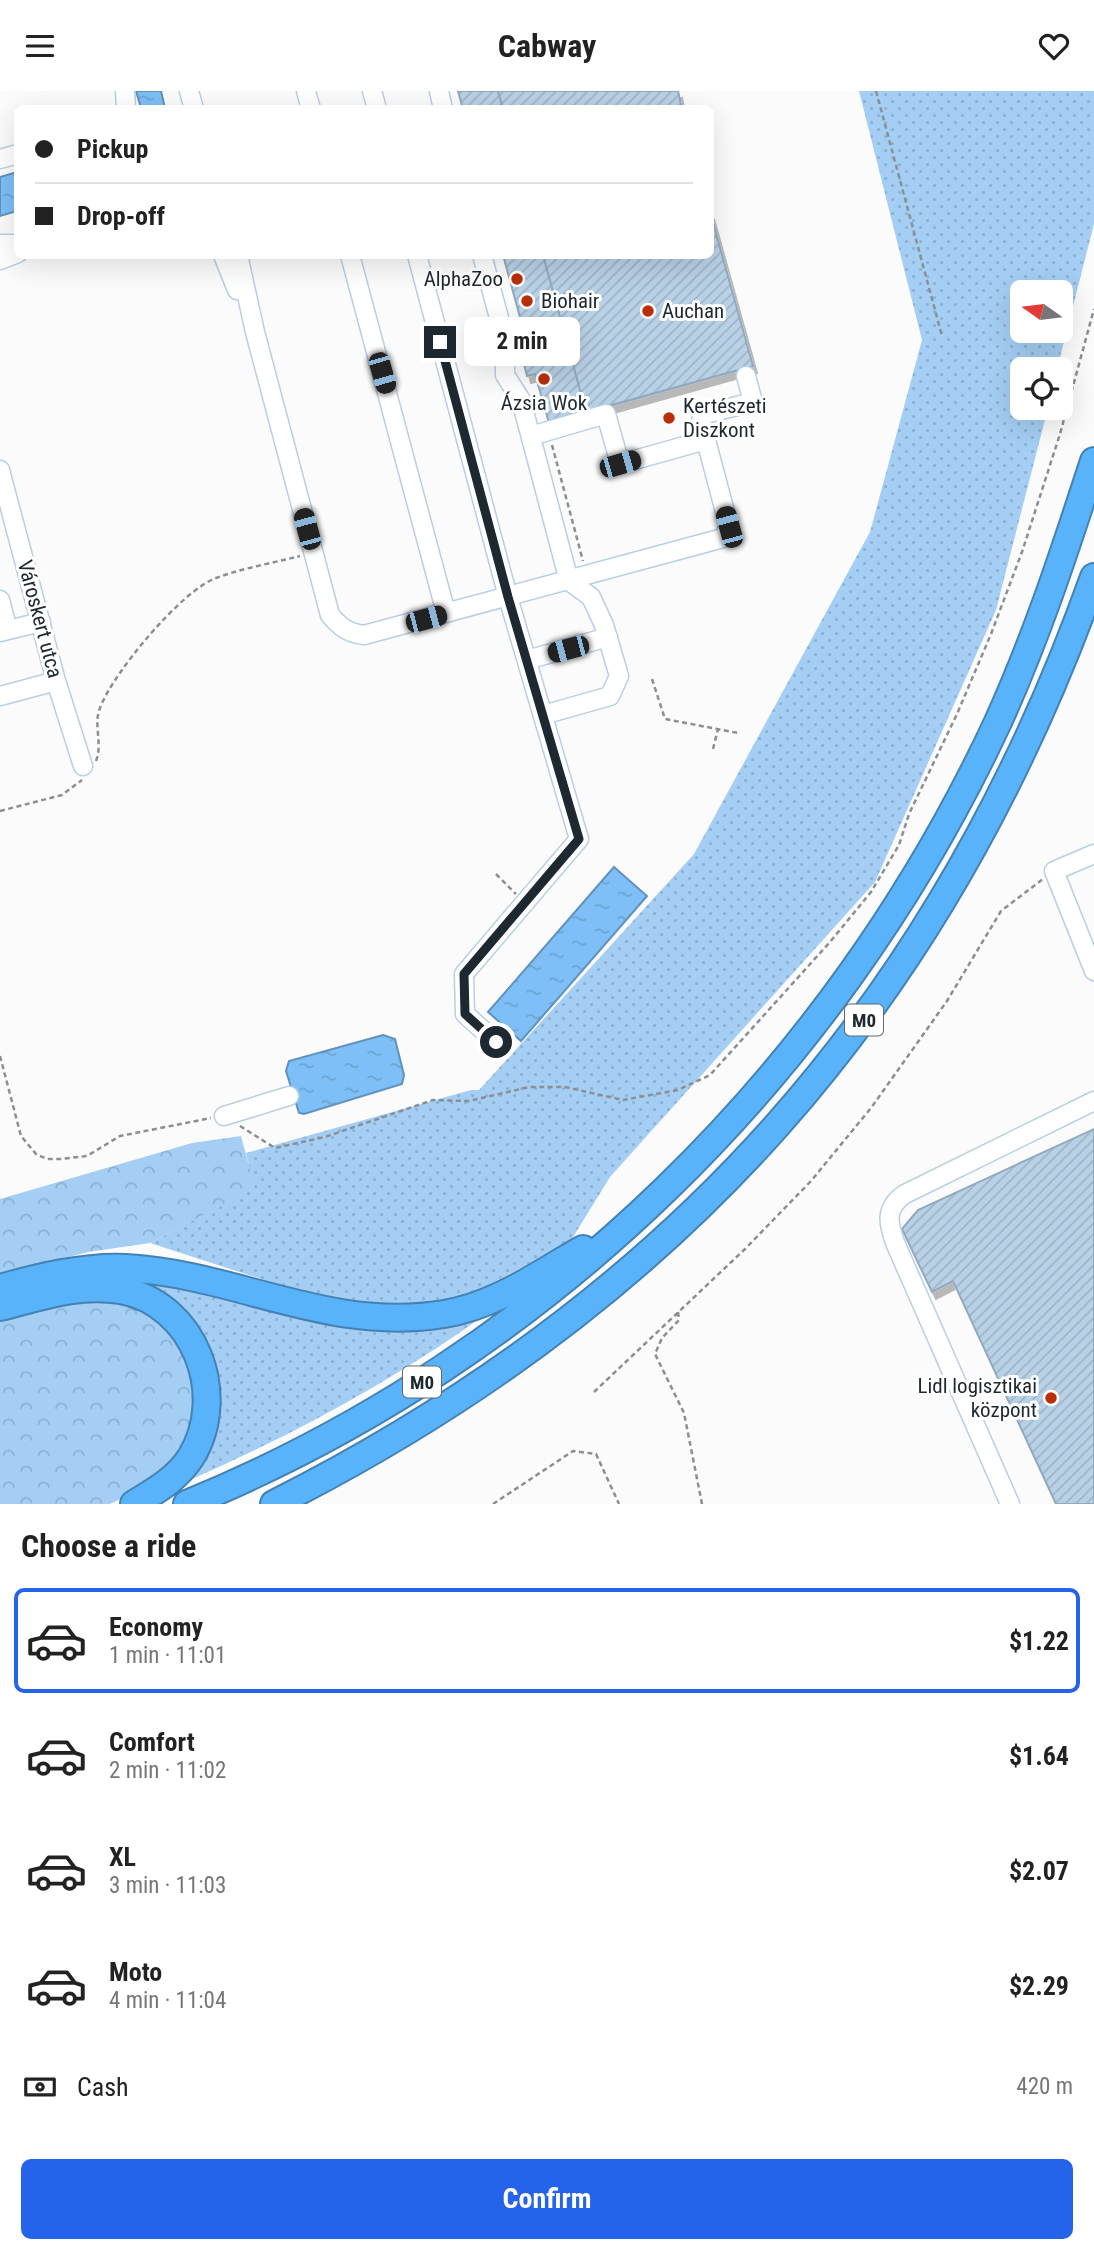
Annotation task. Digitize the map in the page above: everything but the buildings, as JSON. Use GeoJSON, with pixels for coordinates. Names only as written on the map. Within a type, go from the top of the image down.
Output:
{"type":"FeatureCollection","features":[{"type":"Feature","properties":{"kind":"highway","name":"M0"},"geometry":{"type":"LineString","coordinates":[[187,1504],[289,1457],[400,1397],[505,1328],[633,1221],[696,1159],[777,1071],[825,1013],[891,917],[950,815],[997,723],[1052,586],[1094,461]]}},
{"type":"Feature","properties":{"kind":"highway","name":"M0"},"geometry":{"type":"LineString","coordinates":[[274,1504],[353,1464],[431,1418],[573,1319],[700,1207],[767,1138],[822,1073],[900,971],[972,853],[1032,732],[1094,577]]}},
{"type":"Feature","properties":{"kind":"highway"},"geometry":{"type":"LineString","coordinates":[[0,1288],[89,1270],[124,1268],[208,1282],[348,1316],[412,1318],[446,1314],[489,1303],[633,1221]]}},
{"type":"Feature","properties":{"kind":"highway"},"geometry":{"type":"LineString","coordinates":[[0,1307],[80,1289],[122,1290],[163,1310],[193,1342],[203,1365],[207,1388],[206,1415],[201,1435],[178,1473],[134,1504]]}},
{"type":"Feature","properties":{"kind":"street"},"geometry":{"type":"LineString","coordinates":[[225,259],[255,332]]}},
{"type":"Feature","properties":{"kind":"street"},"geometry":{"type":"LineString","coordinates":[[239,259],[255,332],[330,615],[339,626],[353,633],[364,635],[723,538],[729,527],[702,417],[753,402],[746,376]]}},
{"type":"Feature","properties":{"kind":"street"},"geometry":{"type":"LineString","coordinates":[[351,259],[446,613]]}},
{"type":"Feature","properties":{"kind":"street"},"geometry":{"type":"LineString","coordinates":[[417,259],[508,597],[579,839],[523,901],[464,974],[465,1014],[496,1042]]}},
{"type":"Feature","properties":{"kind":"street"},"geometry":{"type":"LineString","coordinates":[[483,259],[505,339],[505,375],[516,389],[539,433],[569,581],[591,597],[608,637],[619,676],[610,696],[543,715]]}},
{"type":"Feature","properties":{"kind":"street"},"geometry":{"type":"LineString","coordinates":[[539,433],[606,414],[620,464],[706,440]]}},
{"type":"Feature","properties":{"kind":"street","name":"Városkert utca"},"geometry":{"type":"LineString","coordinates":[[0,470],[4,505],[41,622],[83,771]]}},
{"type":"Feature","properties":{"kind":"street"},"geometry":{"type":"LineString","coordinates":[[0,600],[4,631],[41,622]]}},
{"type":"Feature","properties":{"kind":"street"},"geometry":{"type":"LineString","coordinates":[[527,660],[608,637]]}},
{"type":"Feature","properties":{"kind":"street"},"geometry":{"type":"LineString","coordinates":[[0,697],[56,681]]}},
{"type":"Feature","properties":{"kind":"street"},"geometry":{"type":"LineString","coordinates":[[1094,855],[1054,871],[1094,971]]}},
{"type":"Feature","properties":{"kind":"street"},"geometry":{"type":"LineString","coordinates":[[224,1117],[289,1096]]}},
{"type":"Feature","properties":{"kind":"street"},"geometry":{"type":"LineString","coordinates":[[1010,1504],[896,1245],[889,1226],[889,1211],[895,1200],[905,1194],[1094,1101]]}},
{"type":"Feature","properties":{"kind":"path"},"geometry":{"type":"LineString","coordinates":[[876,91],[942,335]]}},
{"type":"Feature","properties":{"kind":"path"},"geometry":{"type":"LineString","coordinates":[[0,1056],[21,1136],[26,1146],[47,1159],[87,1156],[120,1136],[170,1124],[224,1117],[275,1148],[325,1137],[433,1101],[469,1101],[529,1087],[565,1087],[623,1100],[678,1090],[710,1075],[855,912],[884,873],[899,845],[909,814],[972,680],[1022,552],[1060,434],[1094,309]]}},
{"type":"Feature","properties":{"kind":"path"},"geometry":{"type":"LineString","coordinates":[[539,433],[587,576]]}},
{"type":"Feature","properties":{"kind":"path"},"geometry":{"type":"LineString","coordinates":[[0,811],[62,795],[81,783],[83,771],[97,760],[102,744],[98,713],[108,687],[177,605],[215,578],[314,553]]}},
{"type":"Feature","properties":{"kind":"path"},"geometry":{"type":"LineString","coordinates":[[652,679],[665,719],[738,733]]}},
{"type":"Feature","properties":{"kind":"path"},"geometry":{"type":"LineString","coordinates":[[713,749],[718,729]]}},
{"type":"Feature","properties":{"kind":"path"},"geometry":{"type":"LineString","coordinates":[[594,1392],[811,1181],[871,1108],[940,1012],[1001,911],[1054,871]]}},
{"type":"Feature","properties":{"kind":"path"},"geometry":{"type":"LineString","coordinates":[[496,874],[523,901]]}},
{"type":"Feature","properties":{"kind":"path"},"geometry":{"type":"LineString","coordinates":[[678,1312],[679,1320],[662,1338],[655,1354],[684,1413],[702,1504]]}},
{"type":"Feature","properties":{"kind":"path"},"geometry":{"type":"LineString","coordinates":[[493,1504],[573,1451],[596,1454],[619,1504]]}},
{"type":"Feature","properties":{"kind":"green space"},"geometry":{"type":"Polygon","coordinates":[[[859,91],[1094,91],[1094,224],[1073,306],[1073,280],[1010,280],[1010,343],[1064,343],[1060,357],[1010,357],[1010,420],[1045,420],[996,610],[875,882],[610,1177],[570,1242],[460,1300],[411,1307],[332,1302],[150,1243],[254,1188],[246,1153],[479,1090],[694,854],[870,532],[922,340],[859,91]]]}},
{"type":"Feature","properties":{"kind":"green space"},"geometry":{"type":"Polygon","coordinates":[[[241,1136],[255,1188],[150,1243],[88,1252],[0,1275],[0,1199],[192,1143],[241,1136]]]}},
{"type":"Feature","properties":{"kind":"green space"},"geometry":{"type":"Polygon","coordinates":[[[146,1277],[251,1302],[493,1309],[419,1360],[342,1405],[181,1484],[118,1278],[146,1277]]]}},
{"type":"Feature","properties":{"kind":"green space"},"geometry":{"type":"Polygon","coordinates":[[[64,1299],[135,1301],[188,1343],[202,1409],[173,1466],[140,1490],[110,1504],[0,1504],[0,1317],[64,1299]]]}},
{"type":"Feature","properties":{"kind":"water"},"geometry":{"type":"Polygon","coordinates":[[[136,91],[161,91],[164,105],[140,105],[136,91]]]}},
{"type":"Feature","properties":{"kind":"water"},"geometry":{"type":"Polygon","coordinates":[[[14,173],[14,212],[0,216],[0,177],[14,173]]]}},
{"type":"Feature","properties":{"kind":"water"},"geometry":{"type":"Polygon","coordinates":[[[614,867],[647,896],[521,1041],[488,1012],[614,867]]]}},
{"type":"Feature","properties":{"kind":"water"},"geometry":{"type":"Polygon","coordinates":[[[383,1035],[395,1039],[404,1075],[402,1084],[304,1114],[299,1113],[286,1071],[289,1061],[383,1035]]]}},
{"type":"Feature","properties":{"kind":"place","name":"AlphaZoo"},"geometry":{"type":"Point","coordinates":[517,279]}},
{"type":"Feature","properties":{"kind":"place","name":"Biohair"},"geometry":{"type":"Point","coordinates":[527,301]}},
{"type":"Feature","properties":{"kind":"place","name":"Auchan"},"geometry":{"type":"Point","coordinates":[648,311]}},
{"type":"Feature","properties":{"kind":"place","name":"Ázsia Wok"},"geometry":{"type":"Point","coordinates":[544,379]}},
{"type":"Feature","properties":{"kind":"place","name":"Kertészeti Diszkont"},"geometry":{"type":"Point","coordinates":[669,418]}},
{"type":"Feature","properties":{"kind":"place","name":"Lidl logisztikai központ"},"geometry":{"type":"Point","coordinates":[1051,1398]}},
{"type":"Feature","properties":{"kind":"route"},"geometry":{"type":"LineString","coordinates":[[440,342],[508,597],[579,839],[523,901],[464,974],[465,1014],[496,1042]]}}]}
